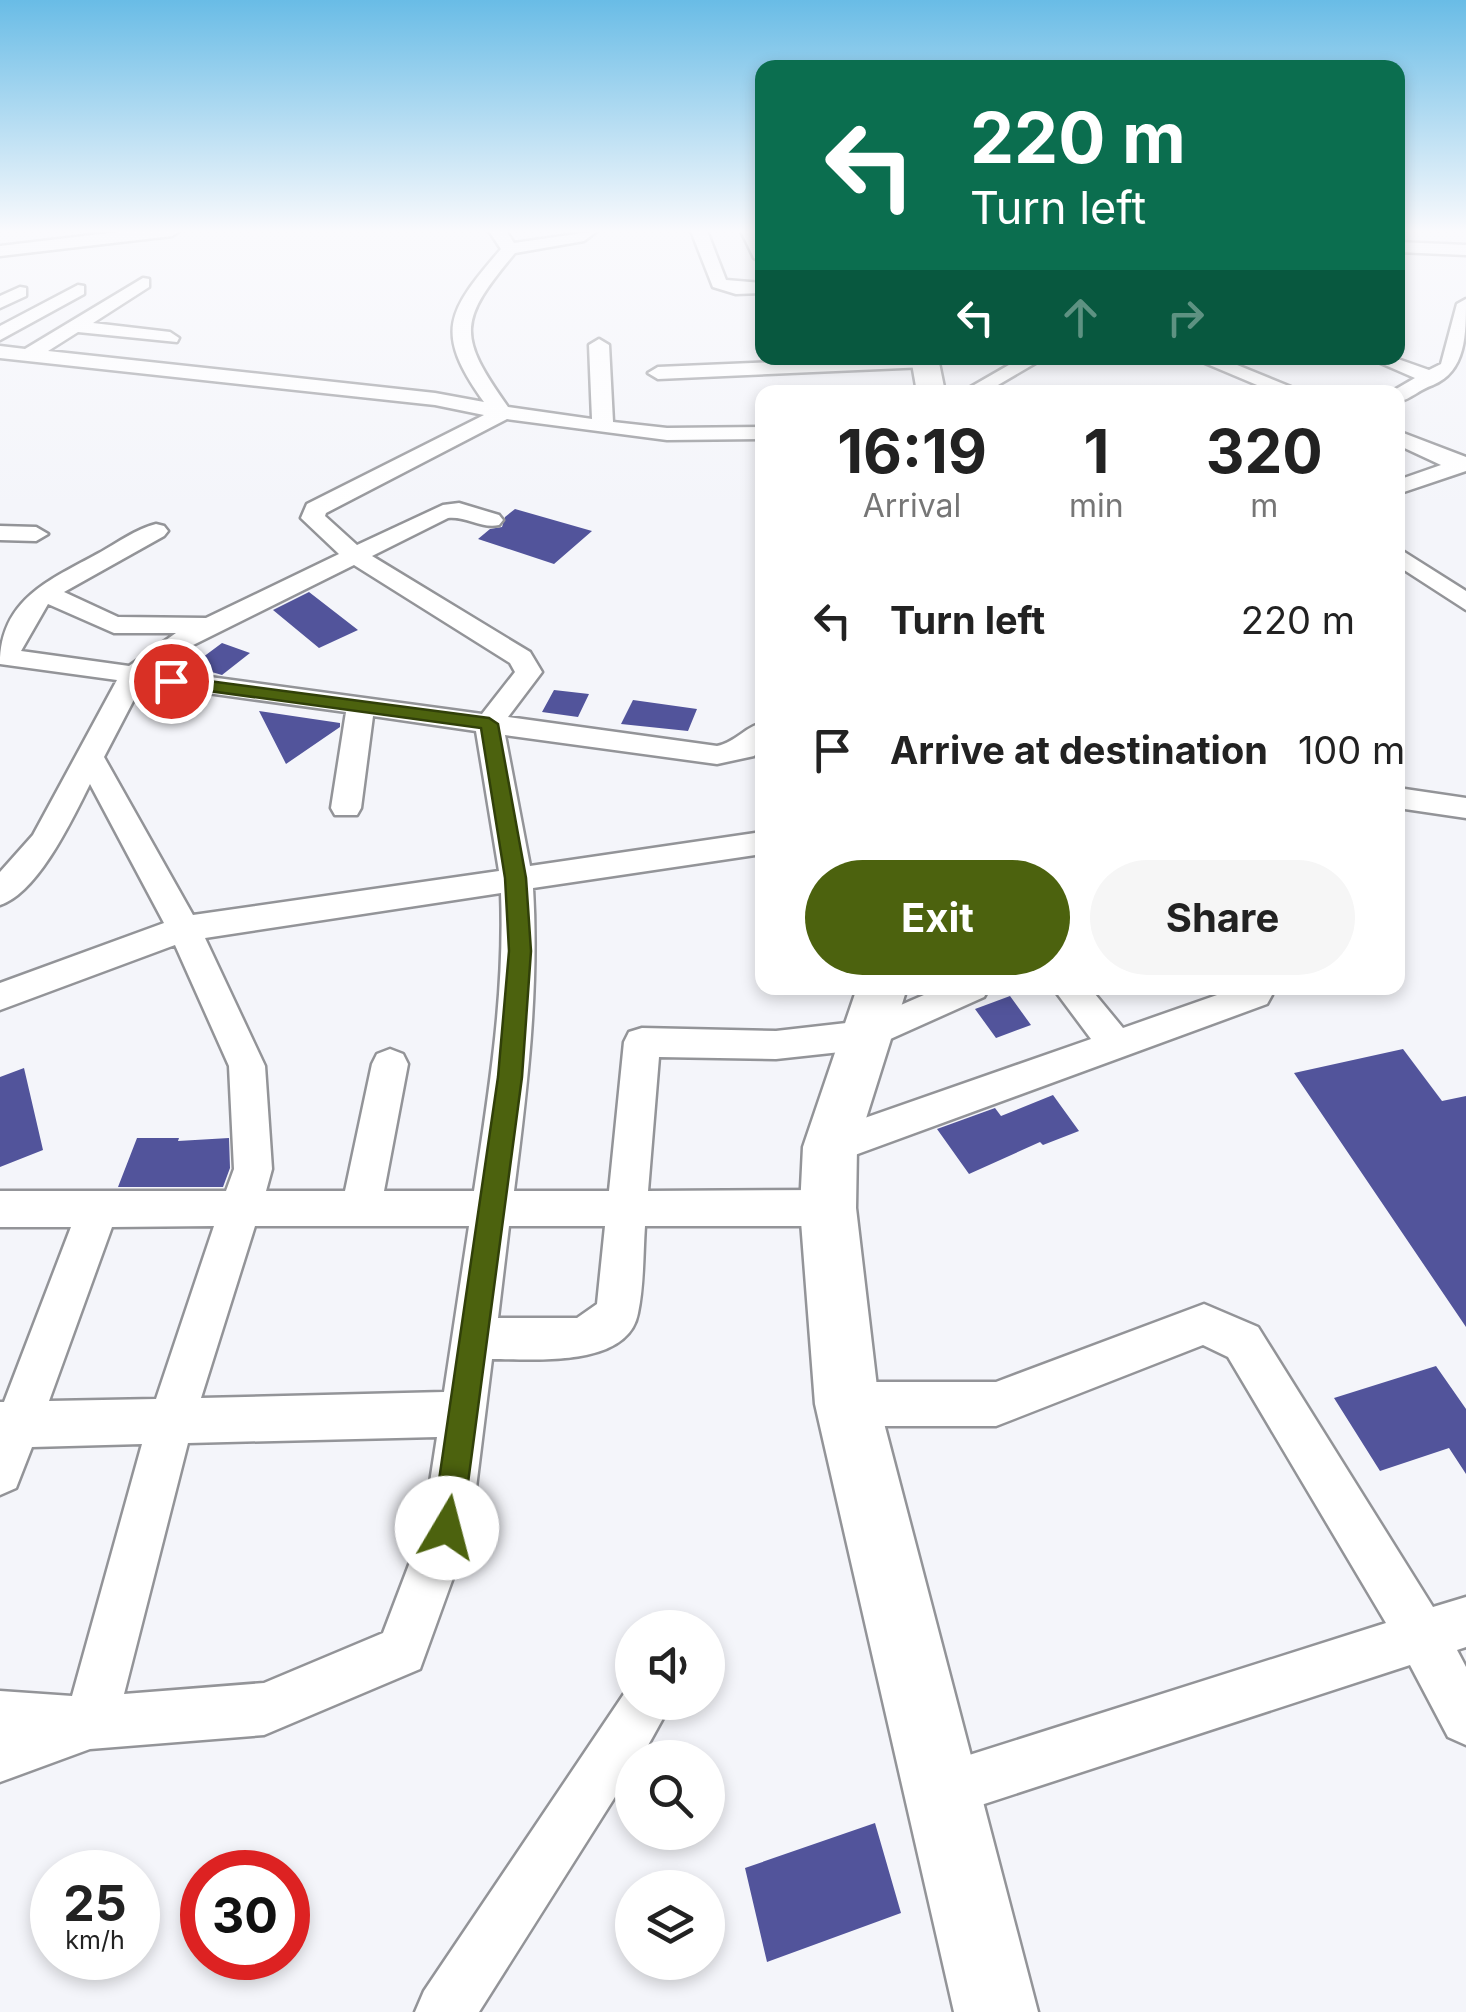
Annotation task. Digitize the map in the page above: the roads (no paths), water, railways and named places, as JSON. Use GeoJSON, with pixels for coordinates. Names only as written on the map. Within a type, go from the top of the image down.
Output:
{"type":"FeatureCollection","features":[{"type":"Feature","properties":{"kind":"main road"},"geometry":{"type":"LineString","coordinates":[[875,1011],[829,1177],[847,1404],[996,2012]]}},
{"type":"Feature","properties":{"kind":"street"},"geometry":{"type":"LineString","coordinates":[[29,356],[76,325]]}},
{"type":"Feature","properties":{"kind":"street"},"geometry":{"type":"LineString","coordinates":[[90,325],[170,338]]}},
{"type":"Feature","properties":{"kind":"street"},"geometry":{"type":"LineString","coordinates":[[462,325],[461,349],[502,414]]}},
{"type":"Feature","properties":{"kind":"street"},"geometry":{"type":"LineString","coordinates":[[1405,393],[1434,379],[1450,366],[1461,325]]}},
{"type":"Feature","properties":{"kind":"street"},"geometry":{"type":"LineString","coordinates":[[599,346],[604,427]]}},
{"type":"Feature","properties":{"kind":"street"},"geometry":{"type":"LineString","coordinates":[[0,352],[435,399],[502,414],[668,434],[755,433]]}},
{"type":"Feature","properties":{"kind":"street"},"geometry":{"type":"LineString","coordinates":[[658,374],[819,365]]}},
{"type":"Feature","properties":{"kind":"street"},"geometry":{"type":"LineString","coordinates":[[985,385],[1021,365]]}},
{"type":"Feature","properties":{"kind":"street"},"geometry":{"type":"LineString","coordinates":[[1220,365],[1269,385]]}},
{"type":"Feature","properties":{"kind":"street"},"geometry":{"type":"LineString","coordinates":[[1397,365],[1434,379]]}},
{"type":"Feature","properties":{"kind":"street"},"geometry":{"type":"LineString","coordinates":[[0,1717],[90,1723],[264,1709],[402,1651],[447,1528],[510,1077],[520,951],[516,878],[489,724],[529,672],[521,658],[354,555],[312,518],[315,509],[502,414]]}},
{"type":"Feature","properties":{"kind":"street"},"geometry":{"type":"LineString","coordinates":[[1405,440],[1463,465]]}},
{"type":"Feature","properties":{"kind":"street"},"geometry":{"type":"LineString","coordinates":[[1407,483],[1463,465]]}},
{"type":"Feature","properties":{"kind":"street"},"geometry":{"type":"LineString","coordinates":[[1407,483],[1466,492]]}},
{"type":"Feature","properties":{"kind":"street"},"geometry":{"type":"LineString","coordinates":[[0,893],[45,842],[133,676],[172,646],[443,512],[460,510],[491,520]]}},
{"type":"Feature","properties":{"kind":"street"},"geometry":{"type":"LineString","coordinates":[[156,531],[44,593],[30,608],[3,656],[717,756],[744,749],[755,739]]}},
{"type":"Feature","properties":{"kind":"street"},"geometry":{"type":"LineString","coordinates":[[0,533],[36,534]]}},
{"type":"Feature","properties":{"kind":"street"},"geometry":{"type":"LineString","coordinates":[[1405,560],[1466,602]]}},
{"type":"Feature","properties":{"kind":"street"},"geometry":{"type":"LineString","coordinates":[[44,593],[114,625],[208,625]]}},
{"type":"Feature","properties":{"kind":"street"},"geometry":{"type":"LineString","coordinates":[[346,808],[360,706]]}},
{"type":"Feature","properties":{"kind":"street"},"geometry":{"type":"LineString","coordinates":[[90,757],[184,928],[247,1066],[253,1169],[172,1421],[90,1723]]}},
{"type":"Feature","properties":{"kind":"street"},"geometry":{"type":"LineString","coordinates":[[1405,799],[1466,808]]}},
{"type":"Feature","properties":{"kind":"street"},"geometry":{"type":"LineString","coordinates":[[0,856],[45,842]]}},
{"type":"Feature","properties":{"kind":"street"},"geometry":{"type":"LineString","coordinates":[[0,997],[184,928],[755,844]]}},
{"type":"Feature","properties":{"kind":"street"},"geometry":{"type":"LineString","coordinates":[[474,1338],[583,1338],[617,1315],[642,1042],[776,1045],[875,1011],[942,995]]}},
{"type":"Feature","properties":{"kind":"street"},"geometry":{"type":"LineString","coordinates":[[1076,995],[1115,1043]]}},
{"type":"Feature","properties":{"kind":"street"},"geometry":{"type":"LineString","coordinates":[[0,1209],[626,1206],[829,1177],[1115,1043],[1254,995]]}},
{"type":"Feature","properties":{"kind":"street"},"geometry":{"type":"LineString","coordinates":[[362,1207],[390,1064]]}},
{"type":"Feature","properties":{"kind":"street"},"geometry":{"type":"LineString","coordinates":[[0,1472],[9,1425],[98,1208]]}},
{"type":"Feature","properties":{"kind":"street"},"geometry":{"type":"LineString","coordinates":[[847,1404],[996,1404],[1204,1324],[1243,1342],[1444,1628],[1466,1719]]}},
{"type":"Feature","properties":{"kind":"street"},"geometry":{"type":"LineString","coordinates":[[9,1425],[462,1414]]}},
{"type":"Feature","properties":{"kind":"street"},"geometry":{"type":"LineString","coordinates":[[940,1792],[1444,1628]]}},
{"type":"Feature","properties":{"kind":"street"},"geometry":{"type":"LineString","coordinates":[[444,2012],[634,1720]]}},
{"type":"Feature","properties":{"kind":"street"},"geometry":{"type":"LineString","coordinates":[[0,1755],[90,1723]]}}]}
